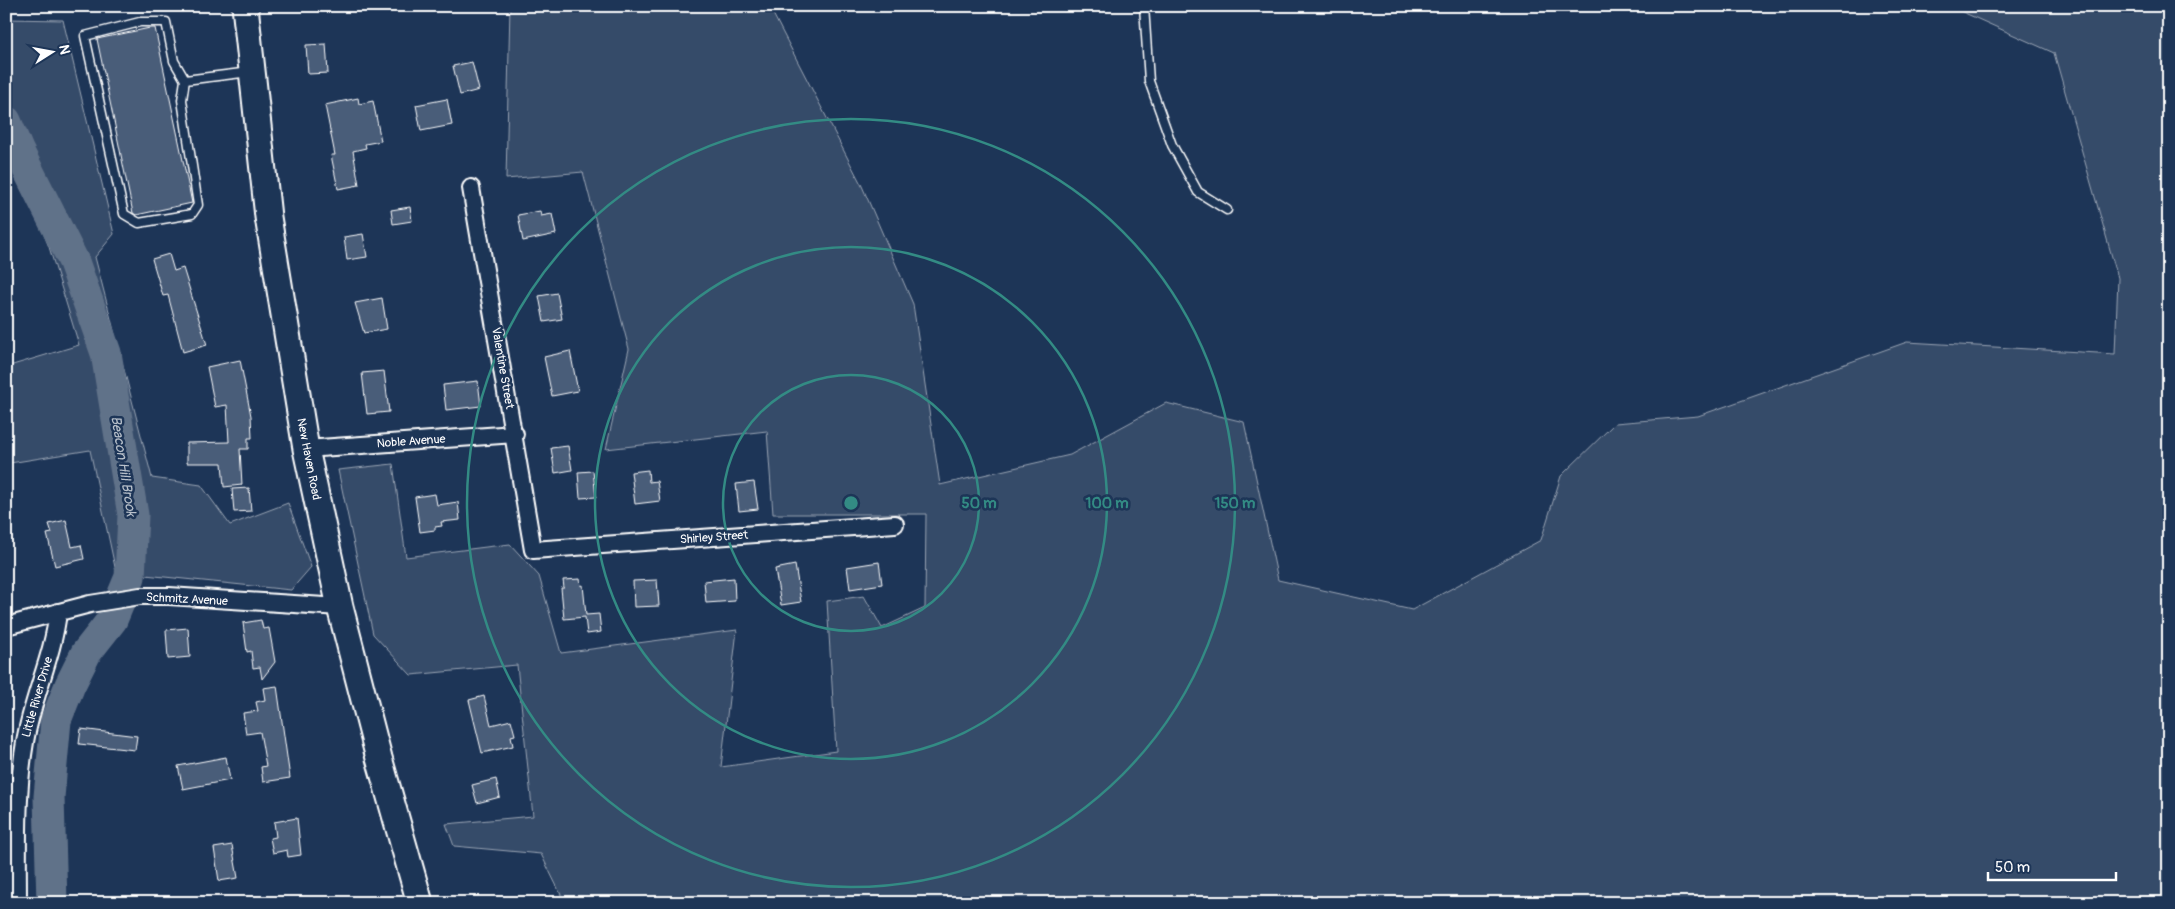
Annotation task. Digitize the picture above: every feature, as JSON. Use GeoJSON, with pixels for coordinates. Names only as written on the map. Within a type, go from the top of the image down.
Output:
{"type":"FeatureCollection","features":[{"type":"Feature","properties":{"kind":"main road","name":"New Haven Road"},"geometry":{"type":"LineString","coordinates":[[245,6],[268,217],[306,449],[340,607],[379,758],[420,903]]}},
{"type":"Feature","properties":{"kind":"street","name":"Valentine Street"},"geometry":{"type":"LineString","coordinates":[[471,188],[534,550]]}},
{"type":"Feature","properties":{"kind":"street","name":"Noble Avenue"},"geometry":{"type":"LineString","coordinates":[[306,449],[515,434]]}},
{"type":"Feature","properties":{"kind":"street","name":"Shirley Street"},"geometry":{"type":"LineString","coordinates":[[534,550],[895,524]]}},
{"type":"Feature","properties":{"kind":"street","name":"Schmitz Avenue"},"geometry":{"type":"LineString","coordinates":[[6,626],[109,600],[140,596],[169,596],[340,607]]}},
{"type":"Feature","properties":{"kind":"street","name":"Little River Drive"},"geometry":{"type":"LineString","coordinates":[[18,903],[20,788],[25,742],[49,656],[58,612]]}},
{"type":"Feature","properties":{"kind":"lane"},"geometry":{"type":"LineString","coordinates":[[1144,6],[1149,81],[1172,145],[1198,192],[1228,210]]}},
{"type":"Feature","properties":{"kind":"lane"},"geometry":{"type":"LineString","coordinates":[[140,22],[166,22],[174,61],[185,80],[182,100],[198,204],[192,214],[139,223],[124,214],[85,36],[140,22]]}},
{"type":"Feature","properties":{"kind":"lane"},"geometry":{"type":"LineString","coordinates":[[185,80],[252,72]]}},
{"type":"Feature","properties":{"kind":"shaded area"},"geometry":{"type":"Polygon","coordinates":[[[510,6],[769,6],[862,186],[913,304],[940,485],[1070,455],[1166,403],[1244,422],[1278,580],[1412,610],[1541,540],[1561,476],[1615,423],[1698,416],[1907,342],[2115,354],[2118,278],[2054,53],[1949,6],[2169,6],[2169,903],[565,903],[541,854],[454,846],[446,824],[533,816],[517,665],[411,675],[373,634],[338,470],[393,464],[406,557],[510,544],[539,576],[561,653],[737,630],[721,767],[836,751],[827,601],[864,596],[882,628],[925,608],[926,514],[773,514],[767,431],[606,449],[629,349],[583,172],[506,179],[510,6]]]}},
{"type":"Feature","properties":{"kind":"shaded area"},"geometry":{"type":"Polygon","coordinates":[[[6,19],[63,20],[114,234],[95,257],[152,478],[201,485],[230,525],[288,503],[311,567],[291,590],[116,572],[90,450],[10,463],[6,449],[6,367],[79,345],[49,247],[6,143],[6,19]]]}},
{"type":"Feature","properties":{"kind":"building"},"geometry":{"type":"Polygon","coordinates":[[[155,28],[192,203],[136,215],[133,213],[97,39],[155,28]]]}},
{"type":"Feature","properties":{"kind":"building"},"geometry":{"type":"Polygon","coordinates":[[[326,44],[328,73],[308,74],[306,45],[326,44]]]}},
{"type":"Feature","properties":{"kind":"building"},"geometry":{"type":"Polygon","coordinates":[[[472,62],[479,90],[460,95],[453,66],[472,62]]]}},
{"type":"Feature","properties":{"kind":"building"},"geometry":{"type":"Polygon","coordinates":[[[358,98],[359,104],[373,101],[381,141],[365,144],[366,148],[353,151],[359,185],[338,189],[331,155],[335,155],[325,105],[358,98]]]}},
{"type":"Feature","properties":{"kind":"building"},"geometry":{"type":"Polygon","coordinates":[[[447,99],[452,125],[421,131],[416,105],[447,99]]]}},
{"type":"Feature","properties":{"kind":"building"},"geometry":{"type":"Polygon","coordinates":[[[410,207],[412,221],[393,224],[391,210],[410,207]]]}},
{"type":"Feature","properties":{"kind":"building"},"geometry":{"type":"Polygon","coordinates":[[[540,211],[541,216],[552,214],[556,234],[523,241],[518,215],[540,211]]]}},
{"type":"Feature","properties":{"kind":"building"},"geometry":{"type":"Polygon","coordinates":[[[363,234],[367,257],[347,260],[344,237],[363,234]]]}},
{"type":"Feature","properties":{"kind":"building"},"geometry":{"type":"Polygon","coordinates":[[[169,254],[174,271],[183,268],[207,345],[183,352],[168,295],[163,296],[152,259],[169,254]]]}},
{"type":"Feature","properties":{"kind":"building"},"geometry":{"type":"Polygon","coordinates":[[[557,293],[562,319],[544,322],[539,296],[557,293]]]}},
{"type":"Feature","properties":{"kind":"building"},"geometry":{"type":"Polygon","coordinates":[[[382,298],[387,329],[364,333],[355,303],[382,298]]]}},
{"type":"Feature","properties":{"kind":"building"},"geometry":{"type":"Polygon","coordinates":[[[570,351],[578,391],[552,396],[544,357],[570,351]]]}},
{"type":"Feature","properties":{"kind":"building"},"geometry":{"type":"Polygon","coordinates":[[[240,360],[251,416],[252,438],[248,438],[248,449],[240,449],[242,485],[224,487],[222,463],[187,463],[187,443],[229,442],[227,405],[215,407],[207,367],[240,360]]]}},
{"type":"Feature","properties":{"kind":"building"},"geometry":{"type":"Polygon","coordinates":[[[384,371],[389,412],[367,414],[362,373],[384,371]]]}},
{"type":"Feature","properties":{"kind":"building"},"geometry":{"type":"Polygon","coordinates":[[[478,381],[481,406],[446,410],[443,385],[478,381]]]}},
{"type":"Feature","properties":{"kind":"building"},"geometry":{"type":"Polygon","coordinates":[[[568,446],[572,470],[555,473],[551,448],[568,446]]]}},
{"type":"Feature","properties":{"kind":"building"},"geometry":{"type":"Polygon","coordinates":[[[648,470],[649,482],[657,481],[660,501],[635,504],[631,472],[648,470]]]}},
{"type":"Feature","properties":{"kind":"building"},"geometry":{"type":"Polygon","coordinates":[[[593,471],[596,497],[580,498],[578,472],[593,471]]]}},
{"type":"Feature","properties":{"kind":"building"},"geometry":{"type":"Polygon","coordinates":[[[754,482],[758,509],[739,511],[736,484],[754,482]]]}},
{"type":"Feature","properties":{"kind":"building"},"geometry":{"type":"Polygon","coordinates":[[[249,488],[251,511],[234,512],[232,489],[249,488]]]}},
{"type":"Feature","properties":{"kind":"building"},"geometry":{"type":"Polygon","coordinates":[[[435,494],[437,505],[458,502],[460,520],[441,522],[442,526],[435,527],[435,530],[420,532],[415,497],[435,494]]]}},
{"type":"Feature","properties":{"kind":"building"},"geometry":{"type":"Polygon","coordinates":[[[66,520],[72,547],[81,545],[84,559],[55,566],[47,534],[52,533],[49,524],[66,520]]]}},
{"type":"Feature","properties":{"kind":"building"},"geometry":{"type":"Polygon","coordinates":[[[879,562],[882,584],[850,589],[847,567],[879,562]]]}},
{"type":"Feature","properties":{"kind":"building"},"geometry":{"type":"Polygon","coordinates":[[[795,565],[801,602],[781,605],[775,569],[795,565]]]}},
{"type":"Feature","properties":{"kind":"building"},"geometry":{"type":"Polygon","coordinates":[[[734,578],[735,601],[706,603],[704,581],[734,578]]]}},
{"type":"Feature","properties":{"kind":"building"},"geometry":{"type":"Polygon","coordinates":[[[580,579],[581,586],[583,585],[586,615],[599,614],[601,632],[587,634],[585,617],[564,619],[561,588],[564,588],[563,580],[580,579]]]}},
{"type":"Feature","properties":{"kind":"building"},"geometry":{"type":"Polygon","coordinates":[[[657,580],[659,606],[634,607],[633,581],[657,580]]]}},
{"type":"Feature","properties":{"kind":"building"},"geometry":{"type":"Polygon","coordinates":[[[261,620],[263,629],[269,628],[275,662],[262,679],[260,667],[253,668],[251,651],[247,652],[243,623],[261,620]]]}},
{"type":"Feature","properties":{"kind":"building"},"geometry":{"type":"Polygon","coordinates":[[[188,628],[190,657],[168,659],[166,630],[188,628]]]}},
{"type":"Feature","properties":{"kind":"building"},"geometry":{"type":"Polygon","coordinates":[[[277,686],[290,778],[263,782],[261,767],[266,766],[260,732],[246,734],[243,713],[258,711],[256,702],[265,700],[263,688],[277,686]]]}},
{"type":"Feature","properties":{"kind":"building"},"geometry":{"type":"Polygon","coordinates":[[[484,696],[491,725],[511,720],[515,735],[511,736],[513,746],[482,753],[469,700],[484,696]]]}},
{"type":"Feature","properties":{"kind":"building"},"geometry":{"type":"Polygon","coordinates":[[[81,729],[137,736],[135,750],[79,744],[81,729]]]}},
{"type":"Feature","properties":{"kind":"building"},"geometry":{"type":"Polygon","coordinates":[[[226,757],[230,780],[183,789],[178,766],[226,757]]]}},
{"type":"Feature","properties":{"kind":"building"},"geometry":{"type":"Polygon","coordinates":[[[496,779],[500,797],[477,803],[472,785],[496,779]]]}},
{"type":"Feature","properties":{"kind":"building"},"geometry":{"type":"Polygon","coordinates":[[[297,818],[301,855],[288,857],[287,850],[273,853],[270,838],[276,837],[274,822],[297,818]]]}},
{"type":"Feature","properties":{"kind":"building"},"geometry":{"type":"Polygon","coordinates":[[[232,845],[238,878],[219,881],[214,848],[232,845]]]}},
{"type":"Feature","properties":{"kind":"waterway","name":"Beacon Hill Brook"},"geometry":{"type":"LineString","coordinates":[[6,121],[18,150],[74,262],[106,353],[133,515],[130,577],[112,620],[86,653],[70,685],[56,720],[49,797],[52,903]]}}]}
